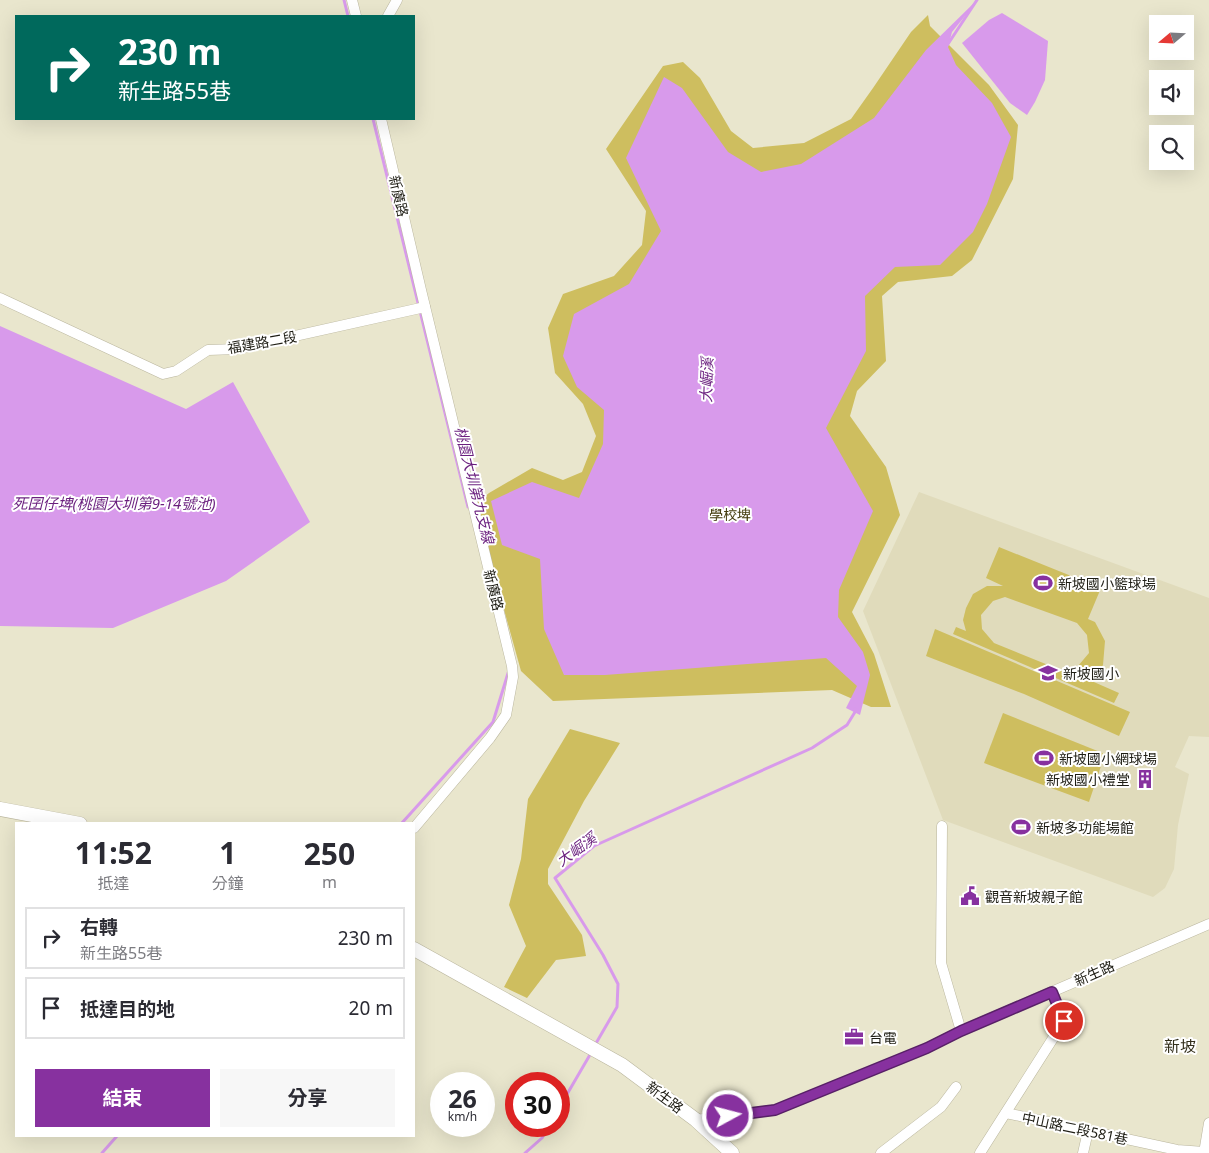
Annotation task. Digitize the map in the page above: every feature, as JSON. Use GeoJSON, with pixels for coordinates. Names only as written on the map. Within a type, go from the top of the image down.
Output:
{"type":"FeatureCollection","features":[{"type":"Feature","properties":{"kind":"street"},"geometry":{"type":"LineString","coordinates":[[352,0],[356,15]]}},
{"type":"Feature","properties":{"kind":"street"},"geometry":{"type":"LineString","coordinates":[[389,15],[397,0]]}},
{"type":"Feature","properties":{"kind":"street","name":"新廣路"},"geometry":{"type":"LineString","coordinates":[[381,120],[510,657],[513,677],[506,715],[490,738],[415,827]]}},
{"type":"Feature","properties":{"kind":"street","name":"福建路二段"},"geometry":{"type":"LineString","coordinates":[[0,298],[163,374],[176,371],[208,350],[237,349],[258,345],[425,307]]}},
{"type":"Feature","properties":{"kind":"street"},"geometry":{"type":"LineString","coordinates":[[0,809],[69,822]]}},
{"type":"Feature","properties":{"kind":"street"},"geometry":{"type":"LineString","coordinates":[[942,826],[942,963],[961,1031]]}},
{"type":"Feature","properties":{"kind":"street","name":"新生路"},"geometry":{"type":"LineString","coordinates":[[415,950],[622,1065],[696,1120],[775,1110],[927,1048],[961,1031],[1209,924]]}},
{"type":"Feature","properties":{"kind":"street"},"geometry":{"type":"LineString","coordinates":[[980,1153],[1064,1021],[1052,992]]}},
{"type":"Feature","properties":{"kind":"street"},"geometry":{"type":"LineString","coordinates":[[880,1153],[941,1107],[956,1087]]}},
{"type":"Feature","properties":{"kind":"street","name":"中山路二段581巷"},"geometry":{"type":"LineString","coordinates":[[1006,1113],[1178,1150],[1204,1152]]}},
{"type":"Feature","properties":{"kind":"street"},"geometry":{"type":"LineString","coordinates":[[696,1120],[732,1153]]}},
{"type":"Feature","properties":{"kind":"street"},"geometry":{"type":"LineString","coordinates":[[1204,1152],[1209,1122]]}},
{"type":"Feature","properties":{"kind":"street"},"geometry":{"type":"LineString","coordinates":[[1083,1153],[1088,1131]]}},
{"type":"Feature","properties":{"kind":"shaded area","name":"新坡國小"},"geometry":{"type":"Polygon","coordinates":[[[919,492],[1209,598],[1209,737],[1189,736],[1175,767],[1189,774],[1178,825],[1174,869],[1165,888],[1153,897],[943,820],[863,611],[919,492]]]}},
{"type":"Feature","properties":{"kind":"green space","name":"學校埤"},"geometry":{"type":"Polygon","coordinates":[[[928,15],[930,26],[989,85],[1018,125],[1013,179],[972,260],[952,276],[898,282],[882,296],[886,361],[857,391],[850,416],[886,467],[900,515],[852,612],[874,654],[891,707],[871,707],[832,690],[553,701],[521,671],[475,505],[489,493],[532,468],[563,480],[582,472],[596,436],[583,404],[555,373],[548,328],[563,294],[614,276],[642,245],[646,211],[606,149],[663,66],[683,62],[700,78],[731,131],[753,148],[804,143],[851,119],[911,32],[928,15]]]}},
{"type":"Feature","properties":{"kind":"green space"},"geometry":{"type":"Polygon","coordinates":[[[999,547],[1101,588],[1088,619],[1095,622],[1105,641],[1103,665],[1097,674],[1087,679],[1119,693],[1114,703],[953,634],[956,627],[966,631],[963,620],[966,608],[973,594],[987,586],[1003,586],[986,578],[999,547]],[[1005,597],[993,601],[981,615],[982,629],[994,643],[1063,671],[1078,666],[1089,653],[1087,635],[1077,623],[1005,597]]]}},
{"type":"Feature","properties":{"kind":"green space"},"geometry":{"type":"Polygon","coordinates":[[[935,629],[1130,712],[1119,736],[1024,694],[926,656],[935,629]]]}},
{"type":"Feature","properties":{"kind":"green space","name":"新坡國小網球場"},"geometry":{"type":"Polygon","coordinates":[[[1003,713],[1105,754],[1089,802],[984,763],[1003,713]]]}},
{"type":"Feature","properties":{"kind":"green space"},"geometry":{"type":"Polygon","coordinates":[[[570,729],[620,743],[584,801],[548,869],[548,884],[582,935],[586,956],[556,960],[527,998],[504,987],[526,946],[509,905],[521,859],[528,799],[570,729]]]}},
{"type":"Feature","properties":{"kind":"water","name":"學校埤"},"geometry":{"type":"Polygon","coordinates":[[[977,0],[952,32],[948,47],[956,65],[992,103],[1011,137],[987,204],[973,232],[940,265],[895,267],[865,296],[866,351],[826,428],[873,511],[839,590],[838,617],[863,652],[870,675],[860,715],[846,708],[857,686],[826,658],[605,675],[564,675],[544,629],[540,559],[502,545],[491,501],[532,482],[579,498],[603,444],[604,410],[577,387],[563,356],[574,314],[629,284],[661,231],[626,158],[664,77],[682,88],[728,152],[761,172],[801,164],[874,118],[926,50],[977,0]]]}},
{"type":"Feature","properties":{"kind":"water"},"geometry":{"type":"Polygon","coordinates":[[[1002,13],[1048,41],[1045,80],[1027,115],[1010,103],[962,43],[989,20],[1002,13]]]}},
{"type":"Feature","properties":{"kind":"water","name":"死囝仔埤(桃園大圳第9-14號池)"},"geometry":{"type":"Polygon","coordinates":[[[0,326],[186,409],[233,382],[310,522],[226,581],[113,628],[0,626],[0,326]]]}},
{"type":"Feature","properties":{"kind":"waterway","name":"桃園大圳第九支線"},"geometry":{"type":"LineString","coordinates":[[344,0],[348,15]]}},
{"type":"Feature","properties":{"kind":"waterway","name":"大崛溪"},"geometry":{"type":"LineString","coordinates":[[946,47],[977,0]]}},
{"type":"Feature","properties":{"kind":"waterway","name":"桃園大圳第九支線"},"geometry":{"type":"LineString","coordinates":[[373,120],[468,507]]}},
{"type":"Feature","properties":{"kind":"waterway","name":"桃園大圳第九支線"},"geometry":{"type":"LineString","coordinates":[[403,822],[493,722],[509,670]]}},
{"type":"Feature","properties":{"kind":"waterway","name":"大崛溪"},"geometry":{"type":"LineString","coordinates":[[595,1045],[617,1007],[618,984],[603,955],[555,878],[594,846],[812,748],[847,725],[855,709]]}},
{"type":"Feature","properties":{"kind":"waterway","name":"大崛溪"},"geometry":{"type":"LineString","coordinates":[[570,1089],[591,1053]]}},
{"type":"Feature","properties":{"kind":"waterway","name":"桃園大圳第九支線"},"geometry":{"type":"LineString","coordinates":[[102,1153],[116,1137]]}},
{"type":"Feature","properties":{"kind":"waterway","name":"大崛溪"},"geometry":{"type":"LineString","coordinates":[[525,1153],[542,1137]]}},
{"type":"Feature","properties":{"kind":"place","name":"新坡國小籃球場"},"geometry":{"type":"Point","coordinates":[1043,583]}},
{"type":"Feature","properties":{"kind":"place","name":"新坡國小"},"geometry":{"type":"Point","coordinates":[1048,673]}},
{"type":"Feature","properties":{"kind":"place","name":"新坡國小網球場"},"geometry":{"type":"Point","coordinates":[1044,758]}},
{"type":"Feature","properties":{"kind":"place","name":"新坡國小禮堂"},"geometry":{"type":"Point","coordinates":[1145,779]}},
{"type":"Feature","properties":{"kind":"place","name":"新坡多功能場館"},"geometry":{"type":"Point","coordinates":[1021,827]}},
{"type":"Feature","properties":{"kind":"place","name":"觀音新坡親子館"},"geometry":{"type":"Point","coordinates":[970,896]}},
{"type":"Feature","properties":{"kind":"place","name":"台電"},"geometry":{"type":"Point","coordinates":[854,1037]}},
{"type":"Feature","properties":{"kind":"district","name":"新坡"},"geometry":{"type":"Point","coordinates":[1180,1046]}},
{"type":"Feature","properties":{"kind":"route"},"geometry":{"type":"LineString","coordinates":[[728,1116],[775,1110],[927,1048],[961,1031],[1052,992],[1064,1021]]}}]}
